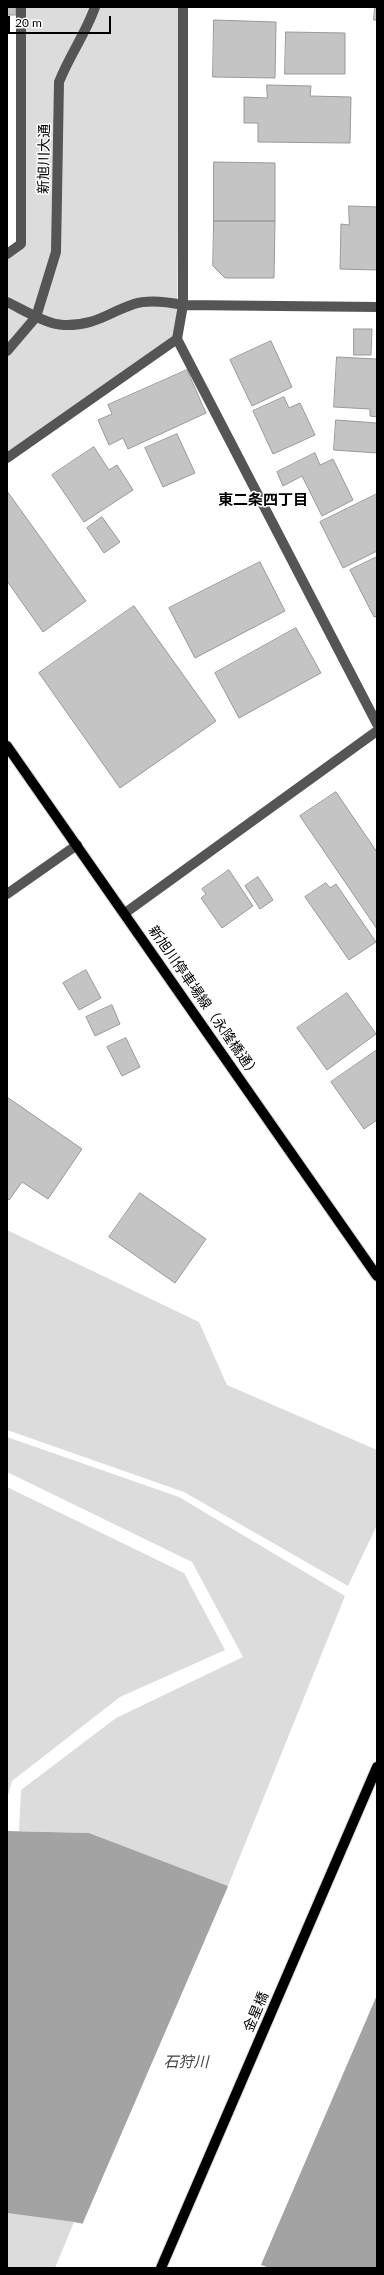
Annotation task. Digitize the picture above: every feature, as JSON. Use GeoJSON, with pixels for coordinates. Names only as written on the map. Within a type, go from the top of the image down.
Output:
{"type":"FeatureCollection","features":[{"type":"Feature","properties":{"kind":"main road","name":"新旭川停車場線（永隆橋通）"},"geometry":{"type":"LineString","coordinates":[[7,746],[377,1276]]}},
{"type":"Feature","properties":{"kind":"main road","name":"金星橋"},"geometry":{"type":"LineString","coordinates":[[161,2268],[377,1767]]}},
{"type":"Feature","properties":{"kind":"street","name":"新旭川大通"},"geometry":{"type":"LineString","coordinates":[[7,254],[21,244],[21,7]]}},
{"type":"Feature","properties":{"kind":"street","name":"新旭川大通"},"geometry":{"type":"LineString","coordinates":[[7,351],[36,317],[56,252],[59,82],[69,56],[89,24],[95,7]]}},
{"type":"Feature","properties":{"kind":"street"},"geometry":{"type":"LineString","coordinates":[[183,7],[183,305],[177,339],[377,724]]}},
{"type":"Feature","properties":{"kind":"street"},"geometry":{"type":"LineString","coordinates":[[7,302],[36,317],[63,325],[96,322],[135,304],[164,301],[183,305],[377,307]]}},
{"type":"Feature","properties":{"kind":"street"},"geometry":{"type":"LineString","coordinates":[[7,458],[177,339]]}},
{"type":"Feature","properties":{"kind":"street"},"geometry":{"type":"LineString","coordinates":[[125,913],[377,731]]}},
{"type":"Feature","properties":{"kind":"street"},"geometry":{"type":"LineString","coordinates":[[7,894],[77,845]]}},
{"type":"Feature","properties":{"kind":"shaded area"},"geometry":{"type":"Polygon","coordinates":[[[21,7],[180,7],[177,339],[7,452],[7,254],[21,244],[21,7]]]}},
{"type":"Feature","properties":{"kind":"shaded area"},"geometry":{"type":"Polygon","coordinates":[[[7,1230],[199,1322],[227,1385],[377,1450],[377,1525],[348,1586],[184,1492],[7,1430],[7,1230]]]}},
{"type":"Feature","properties":{"kind":"shaded area"},"geometry":{"type":"Polygon","coordinates":[[[7,1437],[179,1497],[345,1596],[228,1886],[89,1833],[19,1831],[21,1790],[116,1718],[243,1657],[192,1562],[7,1472],[7,1437]]]}},
{"type":"Feature","properties":{"kind":"shaded area"},"geometry":{"type":"Polygon","coordinates":[[[7,1487],[184,1573],[225,1650],[120,1697],[12,1781],[7,1799],[7,1487]]]}},
{"type":"Feature","properties":{"kind":"shaded area"},"geometry":{"type":"Polygon","coordinates":[[[7,2213],[74,2222],[55,2268],[7,2268],[7,2213]]]}},
{"type":"Feature","properties":{"kind":"water","name":"石狩川"},"geometry":{"type":"Polygon","coordinates":[[[7,1831],[89,1833],[228,1886],[377,1948],[377,2268],[270,2268],[213,2249],[74,2222],[7,2213],[7,1831]]]}},
{"type":"Feature","properties":{"kind":"pier"},"geometry":{"type":"Polygon","coordinates":[[[229,1884],[377,1946],[377,1995],[260,2267],[212,2251],[82,2225],[229,1884]]]}},
{"type":"Feature","properties":{"kind":"building"},"geometry":{"type":"Polygon","coordinates":[[[7,7],[16,7],[16,15],[7,15],[7,7]]]}},
{"type":"Feature","properties":{"kind":"building"},"geometry":{"type":"Polygon","coordinates":[[[375,7],[377,7],[377,20],[374,20],[375,7]]]}},
{"type":"Feature","properties":{"kind":"building"},"geometry":{"type":"Polygon","coordinates":[[[214,20],[276,22],[275,78],[213,77],[214,20]]]}},
{"type":"Feature","properties":{"kind":"building"},"geometry":{"type":"Polygon","coordinates":[[[286,32],[345,33],[345,74],[285,74],[286,32]]]}},
{"type":"Feature","properties":{"kind":"building"},"geometry":{"type":"Polygon","coordinates":[[[267,85],[311,86],[310,96],[351,97],[350,143],[258,142],[258,123],[244,123],[244,97],[267,98],[267,85]]]}},
{"type":"Feature","properties":{"kind":"building"},"geometry":{"type":"Polygon","coordinates":[[[214,162],[275,163],[275,221],[214,221],[214,162]]]}},
{"type":"Feature","properties":{"kind":"building"},"geometry":{"type":"Polygon","coordinates":[[[349,206],[377,207],[377,270],[340,269],[341,224],[349,225],[349,206]]]}},
{"type":"Feature","properties":{"kind":"building"},"geometry":{"type":"Polygon","coordinates":[[[214,221],[275,221],[274,278],[225,278],[213,266],[214,221]]]}},
{"type":"Feature","properties":{"kind":"building"},"geometry":{"type":"Polygon","coordinates":[[[354,329],[372,329],[371,355],[354,355],[354,329]]]}},
{"type":"Feature","properties":{"kind":"building"},"geometry":{"type":"Polygon","coordinates":[[[271,341],[292,387],[252,406],[230,360],[271,341]]]}},
{"type":"Feature","properties":{"kind":"building"},"geometry":{"type":"Polygon","coordinates":[[[337,357],[377,359],[377,417],[370,416],[370,409],[334,407],[337,357]]]}},
{"type":"Feature","properties":{"kind":"building"},"geometry":{"type":"Polygon","coordinates":[[[187,370],[206,413],[128,449],[123,438],[109,445],[98,420],[112,414],[108,405],[187,370]]]}},
{"type":"Feature","properties":{"kind":"building"},"geometry":{"type":"Polygon","coordinates":[[[284,397],[289,408],[300,403],[315,435],[273,454],[253,411],[284,397]]]}},
{"type":"Feature","properties":{"kind":"building"},"geometry":{"type":"Polygon","coordinates":[[[336,420],[377,423],[377,453],[334,450],[336,420]]]}},
{"type":"Feature","properties":{"kind":"building"},"geometry":{"type":"Polygon","coordinates":[[[177,434],[195,473],[163,487],[145,448],[177,434]]]}},
{"type":"Feature","properties":{"kind":"building"},"geometry":{"type":"Polygon","coordinates":[[[94,447],[109,470],[117,465],[133,490],[84,522],[52,475],[94,447]]]}},
{"type":"Feature","properties":{"kind":"building"},"geometry":{"type":"Polygon","coordinates":[[[315,453],[320,465],[333,459],[353,500],[322,516],[302,476],[283,486],[277,472],[315,453]]]}},
{"type":"Feature","properties":{"kind":"building"},"geometry":{"type":"Polygon","coordinates":[[[7,491],[86,601],[43,632],[7,581],[7,491]]]}},
{"type":"Feature","properties":{"kind":"building"},"geometry":{"type":"Polygon","coordinates":[[[377,494],[377,551],[343,568],[320,522],[377,494]]]}},
{"type":"Feature","properties":{"kind":"building"},"geometry":{"type":"Polygon","coordinates":[[[102,517],[120,542],[104,553],[87,528],[102,517]]]}},
{"type":"Feature","properties":{"kind":"building"},"geometry":{"type":"Polygon","coordinates":[[[377,557],[377,616],[374,617],[350,570],[377,557]]]}},
{"type":"Feature","properties":{"kind":"building"},"geometry":{"type":"Polygon","coordinates":[[[260,562],[285,611],[195,658],[169,608],[260,562]]]}},
{"type":"Feature","properties":{"kind":"building"},"geometry":{"type":"Polygon","coordinates":[[[134,606],[216,721],[120,788],[39,673],[134,606]]]}},
{"type":"Feature","properties":{"kind":"building"},"geometry":{"type":"Polygon","coordinates":[[[296,628],[321,673],[239,718],[215,673],[296,628]]]}},
{"type":"Feature","properties":{"kind":"building"},"geometry":{"type":"Polygon","coordinates":[[[336,792],[377,852],[377,929],[300,816],[336,792]]]}},
{"type":"Feature","properties":{"kind":"building"},"geometry":{"type":"Polygon","coordinates":[[[229,870],[253,906],[222,928],[201,898],[206,894],[202,889],[229,870]]]}},
{"type":"Feature","properties":{"kind":"building"},"geometry":{"type":"Polygon","coordinates":[[[258,877],[273,900],[260,909],[245,886],[258,877]]]}},
{"type":"Feature","properties":{"kind":"building"},"geometry":{"type":"Polygon","coordinates":[[[326,883],[330,888],[336,884],[376,942],[349,960],[305,897],[326,883]]]}},
{"type":"Feature","properties":{"kind":"building"},"geometry":{"type":"Polygon","coordinates":[[[86,970],[101,998],[79,1010],[63,983],[86,970]]]}},
{"type":"Feature","properties":{"kind":"building"},"geometry":{"type":"Polygon","coordinates":[[[347,993],[376,1034],[327,1070],[297,1028],[347,993]]]}},
{"type":"Feature","properties":{"kind":"building"},"geometry":{"type":"Polygon","coordinates":[[[112,1005],[120,1024],[95,1036],[86,1017],[112,1005]]]}},
{"type":"Feature","properties":{"kind":"building"},"geometry":{"type":"Polygon","coordinates":[[[126,1038],[140,1067],[122,1076],[107,1047],[126,1038]]]}},
{"type":"Feature","properties":{"kind":"building"},"geometry":{"type":"Polygon","coordinates":[[[377,1050],[377,1120],[364,1129],[331,1082],[377,1050]]]}},
{"type":"Feature","properties":{"kind":"building"},"geometry":{"type":"Polygon","coordinates":[[[7,1097],[82,1149],[48,1199],[22,1182],[9,1200],[7,1198],[7,1097]]]}},
{"type":"Feature","properties":{"kind":"building"},"geometry":{"type":"Polygon","coordinates":[[[140,1193],[206,1239],[175,1283],[109,1237],[140,1193]]]}},
{"type":"Feature","properties":{"kind":"district","name":"東二条四丁目"},"geometry":{"type":"Point","coordinates":[263,500]}}]}
